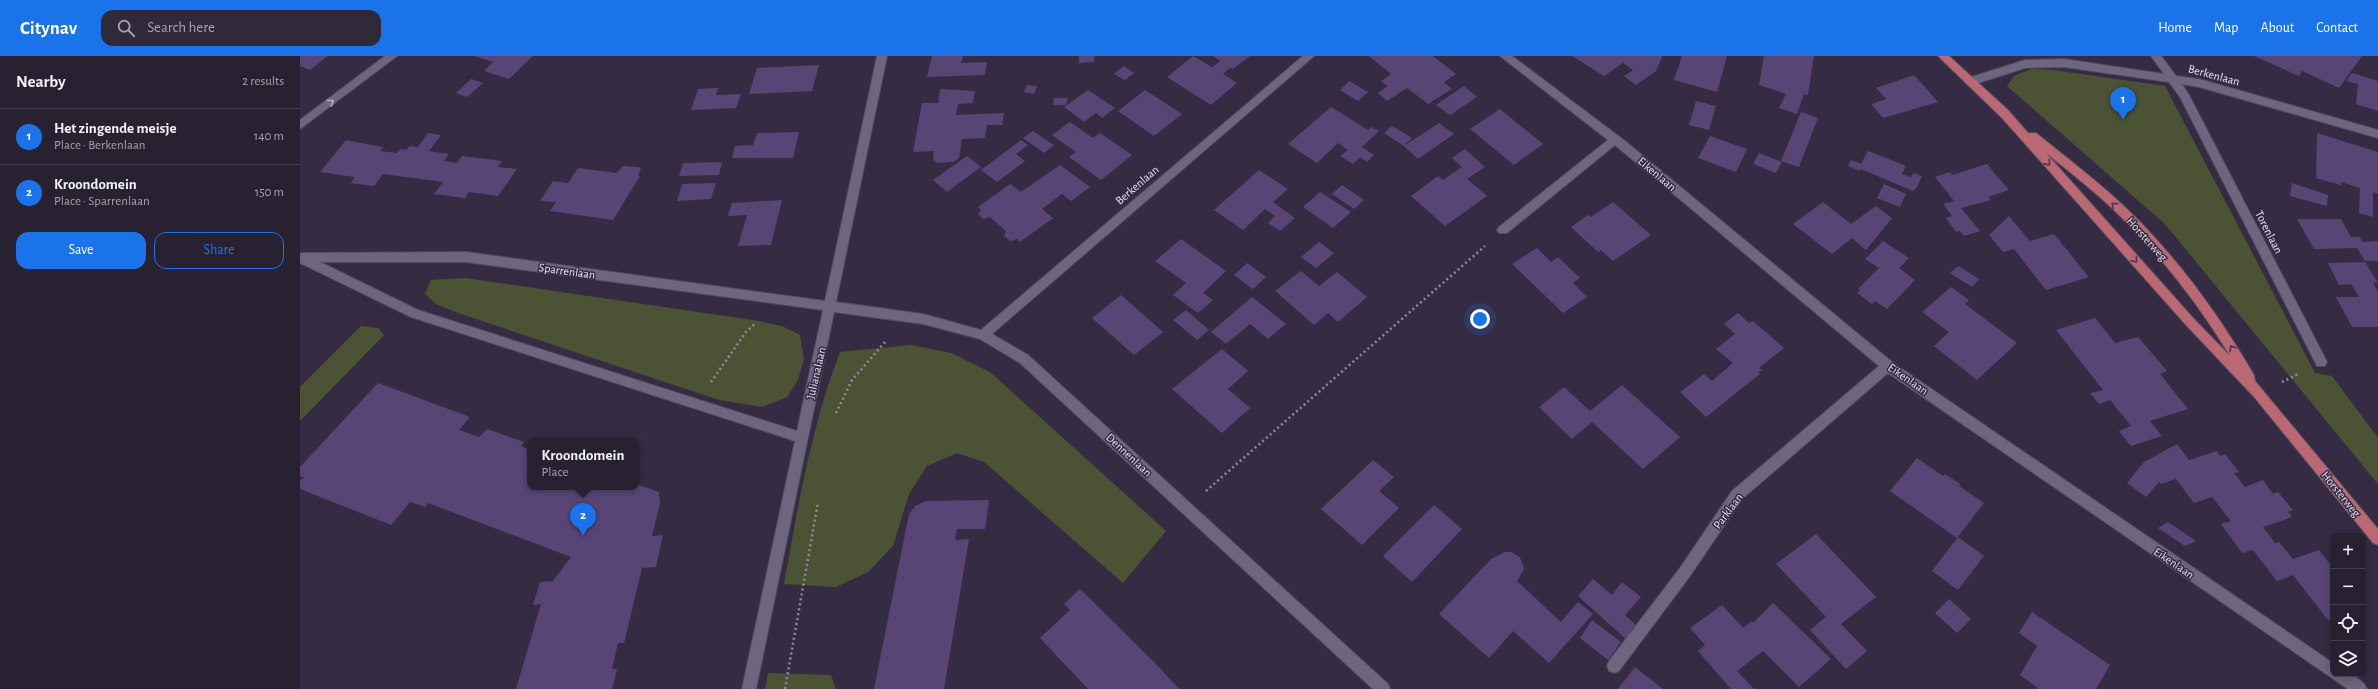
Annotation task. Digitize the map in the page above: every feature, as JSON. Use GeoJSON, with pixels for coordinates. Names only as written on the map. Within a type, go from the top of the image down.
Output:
{"type":"FeatureCollection","features":[{"type":"Feature","properties":{"kind":"main road","name":"Horsterweg"},"geometry":{"type":"LineString","coordinates":[[1943,56],[2004,113],[2123,212],[2153,244],[2211,315],[2259,394]]}},
{"type":"Feature","properties":{"kind":"main road","name":"Horsterweg"},"geometry":{"type":"LineString","coordinates":[[2004,113],[2190,322],[2259,394],[2378,539]]}},
{"type":"Feature","properties":{"kind":"street"},"geometry":{"type":"LineString","coordinates":[[300,125],[392,56]]}},
{"type":"Feature","properties":{"kind":"street","name":"Julianalaan"},"geometry":{"type":"LineString","coordinates":[[749,689],[801,438],[831,307],[882,56]]}},
{"type":"Feature","properties":{"kind":"street","name":"Berkenlaan"},"geometry":{"type":"LineString","coordinates":[[983,335],[1309,56]]}},
{"type":"Feature","properties":{"kind":"street","name":"Eikenlaan"},"geometry":{"type":"LineString","coordinates":[[1505,56],[1615,140],[1888,366],[2330,669]]}},
{"type":"Feature","properties":{"kind":"street","name":"Torenlaan"},"geometry":{"type":"LineString","coordinates":[[2156,56],[2184,95],[2321,362]]}},
{"type":"Feature","properties":{"kind":"street","name":"Berkenlaan"},"geometry":{"type":"LineString","coordinates":[[1970,82],[2026,64],[2064,64],[2199,83],[2378,134]]}},
{"type":"Feature","properties":{"kind":"street"},"geometry":{"type":"LineString","coordinates":[[1503,230],[1615,140]]}},
{"type":"Feature","properties":{"kind":"street","name":"Sparrenlaan"},"geometry":{"type":"LineString","coordinates":[[301,258],[466,257],[831,307]]}},
{"type":"Feature","properties":{"kind":"street","name":"Sparrenlaan"},"geometry":{"type":"LineString","coordinates":[[301,258],[415,314],[801,438]]}},
{"type":"Feature","properties":{"kind":"street","name":"Dennenlaan"},"geometry":{"type":"LineString","coordinates":[[831,307],[923,319],[983,335],[1024,359],[1383,689]]}},
{"type":"Feature","properties":{"kind":"street","name":"Parklaan"},"geometry":{"type":"LineString","coordinates":[[1614,666],[1685,572],[1737,495],[1888,366]]}},
{"type":"Feature","properties":{"kind":"street"},"geometry":{"type":"LineString","coordinates":[[2342,677],[2360,689]]}},
{"type":"Feature","properties":{"kind":"path"},"geometry":{"type":"LineString","coordinates":[[1187,508],[1503,230]]}},
{"type":"Feature","properties":{"kind":"path"},"geometry":{"type":"LineString","coordinates":[[695,404],[746,332],[780,300]]}},
{"type":"Feature","properties":{"kind":"path"},"geometry":{"type":"LineString","coordinates":[[833,418],[852,380],[907,317]]}},
{"type":"Feature","properties":{"kind":"path"},"geometry":{"type":"LineString","coordinates":[[2259,394],[2321,362]]}},
{"type":"Feature","properties":{"kind":"path"},"geometry":{"type":"LineString","coordinates":[[785,689],[819,495]]}},
{"type":"Feature","properties":{"kind":"green space"},"geometry":{"type":"Polygon","coordinates":[[[2031,69],[2053,70],[2165,86],[2315,373],[2332,376],[2378,438],[2378,484],[2165,224],[2007,86],[2014,76],[2031,69]]]}},
{"type":"Feature","properties":{"kind":"green space"},"geometry":{"type":"Polygon","coordinates":[[[465,278],[753,320],[782,326],[800,335],[804,359],[798,380],[787,397],[762,407],[719,400],[458,313],[436,304],[425,294],[431,280],[465,278]]]}},
{"type":"Feature","properties":{"kind":"green space"},"geometry":{"type":"Polygon","coordinates":[[[361,326],[378,328],[384,335],[300,421],[300,387],[361,326]]]}},
{"type":"Feature","properties":{"kind":"green space"},"geometry":{"type":"Polygon","coordinates":[[[911,345],[951,353],[990,372],[1166,531],[1123,583],[984,462],[957,453],[927,466],[909,494],[893,546],[868,572],[836,587],[784,584],[800,496],[813,438],[840,352],[911,345]]]}},
{"type":"Feature","properties":{"kind":"green space"},"geometry":{"type":"Polygon","coordinates":[[[768,673],[831,675],[836,689],[765,689],[768,673]]]}},
{"type":"Feature","properties":{"kind":"building"},"geometry":{"type":"Polygon","coordinates":[[[300,56],[328,56],[310,70],[300,66],[300,56]]]}},
{"type":"Feature","properties":{"kind":"building"},"geometry":{"type":"Polygon","coordinates":[[[474,56],[533,56],[509,79],[484,71],[493,62],[474,56]]]}},
{"type":"Feature","properties":{"kind":"building"},"geometry":{"type":"Polygon","coordinates":[[[932,56],[963,56],[961,63],[987,62],[985,75],[927,77],[932,56]]]}},
{"type":"Feature","properties":{"kind":"building"},"geometry":{"type":"Polygon","coordinates":[[[1079,56],[1095,56],[1094,62],[1079,63],[1079,56]]]}},
{"type":"Feature","properties":{"kind":"building"},"geometry":{"type":"Polygon","coordinates":[[[1193,56],[1212,67],[1220,61],[1213,56],[1250,56],[1233,69],[1230,68],[1223,74],[1237,83],[1211,105],[1167,77],[1193,56]]]}},
{"type":"Feature","properties":{"kind":"building"},"geometry":{"type":"Polygon","coordinates":[[[1369,56],[1433,56],[1456,74],[1444,82],[1452,89],[1428,104],[1407,88],[1387,101],[1378,93],[1388,86],[1381,81],[1391,74],[1369,56]]]}},
{"type":"Feature","properties":{"kind":"building"},"geometry":{"type":"Polygon","coordinates":[[[1572,56],[1662,57],[1656,71],[1636,85],[1624,76],[1633,70],[1623,63],[1604,76],[1572,56]]]}},
{"type":"Feature","properties":{"kind":"building"},"geometry":{"type":"Polygon","coordinates":[[[1682,56],[1727,56],[1717,92],[1674,80],[1682,56]]]}},
{"type":"Feature","properties":{"kind":"building"},"geometry":{"type":"Polygon","coordinates":[[[1764,56],[1814,56],[1808,95],[1804,94],[1797,114],[1779,108],[1786,94],[1759,85],[1764,56]]]}},
{"type":"Feature","properties":{"kind":"building"},"geometry":{"type":"Polygon","coordinates":[[[2254,56],[2362,56],[2339,88],[2302,71],[2299,76],[2254,56]]]}},
{"type":"Feature","properties":{"kind":"building"},"geometry":{"type":"Polygon","coordinates":[[[819,65],[812,91],[749,94],[757,68],[819,65]]]}},
{"type":"Feature","properties":{"kind":"building"},"geometry":{"type":"Polygon","coordinates":[[[1124,66],[1134,73],[1125,80],[1114,74],[1124,66]]]}},
{"type":"Feature","properties":{"kind":"building"},"geometry":{"type":"Polygon","coordinates":[[[2352,73],[2378,81],[2378,111],[2356,104],[2358,84],[2346,81],[2352,73]]]}},
{"type":"Feature","properties":{"kind":"building"},"geometry":{"type":"Polygon","coordinates":[[[1914,75],[1938,102],[1883,118],[1871,104],[1886,99],[1876,88],[1914,75]]]}},
{"type":"Feature","properties":{"kind":"building"},"geometry":{"type":"Polygon","coordinates":[[[471,79],[483,83],[467,97],[456,93],[471,79]]]}},
{"type":"Feature","properties":{"kind":"building"},"geometry":{"type":"Polygon","coordinates":[[[1349,81],[1368,92],[1358,101],[1340,90],[1349,81]]]}},
{"type":"Feature","properties":{"kind":"building"},"geometry":{"type":"Polygon","coordinates":[[[1027,85],[1037,86],[1034,94],[1024,92],[1027,85]]]}},
{"type":"Feature","properties":{"kind":"building"},"geometry":{"type":"Polygon","coordinates":[[[1464,86],[1477,97],[1450,115],[1436,105],[1464,86]]]}},
{"type":"Feature","properties":{"kind":"building"},"geometry":{"type":"Polygon","coordinates":[[[718,88],[716,95],[741,94],[736,108],[691,110],[698,89],[718,88]]]}},
{"type":"Feature","properties":{"kind":"building"},"geometry":{"type":"Polygon","coordinates":[[[940,89],[975,91],[973,103],[958,104],[956,115],[1004,113],[1002,125],[987,125],[985,138],[962,139],[959,158],[954,162],[937,163],[933,159],[934,151],[913,152],[922,103],[938,103],[940,89]]]}},
{"type":"Feature","properties":{"kind":"building"},"geometry":{"type":"Polygon","coordinates":[[[1088,90],[1115,108],[1102,118],[1096,113],[1084,122],[1064,107],[1088,90]]]}},
{"type":"Feature","properties":{"kind":"building"},"geometry":{"type":"Polygon","coordinates":[[[1145,90],[1182,114],[1154,136],[1118,111],[1145,90]]]}},
{"type":"Feature","properties":{"kind":"building"},"geometry":{"type":"Polygon","coordinates":[[[1054,98],[1068,98],[1066,105],[1053,105],[1054,98]]]}},
{"type":"Feature","properties":{"kind":"building"},"geometry":{"type":"Polygon","coordinates":[[[1696,101],[1716,106],[1709,130],[1689,125],[1696,101]]]}},
{"type":"Feature","properties":{"kind":"building"},"geometry":{"type":"Polygon","coordinates":[[[1331,107],[1368,130],[1371,127],[1379,131],[1362,147],[1374,155],[1367,162],[1360,157],[1353,164],[1340,156],[1348,150],[1338,143],[1317,163],[1288,144],[1331,107]]]}},
{"type":"Feature","properties":{"kind":"building"},"geometry":{"type":"Polygon","coordinates":[[[1500,109],[1543,144],[1514,165],[1470,129],[1500,109]]]}},
{"type":"Feature","properties":{"kind":"building"},"geometry":{"type":"Polygon","coordinates":[[[1801,112],[1818,118],[1799,167],[1781,161],[1801,112]]]}},
{"type":"Feature","properties":{"kind":"building"},"geometry":{"type":"Polygon","coordinates":[[[1070,122],[1093,138],[1100,133],[1132,155],[1101,180],[1069,157],[1076,152],[1052,135],[1070,122]]]}},
{"type":"Feature","properties":{"kind":"building"},"geometry":{"type":"Polygon","coordinates":[[[1439,123],[1454,134],[1418,159],[1404,146],[1439,123]]]}},
{"type":"Feature","properties":{"kind":"building"},"geometry":{"type":"Polygon","coordinates":[[[1392,126],[1412,138],[1404,146],[1384,133],[1392,126]]]}},
{"type":"Feature","properties":{"kind":"building"},"geometry":{"type":"Polygon","coordinates":[[[1033,131],[1054,145],[1044,153],[1023,138],[1033,131]]]}},
{"type":"Feature","properties":{"kind":"building"},"geometry":{"type":"Polygon","coordinates":[[[799,132],[793,158],[732,158],[735,146],[753,145],[757,133],[799,132]]]}},
{"type":"Feature","properties":{"kind":"building"},"geometry":{"type":"Polygon","coordinates":[[[428,133],[441,135],[429,151],[449,154],[444,161],[457,163],[462,156],[502,161],[498,167],[517,169],[498,196],[469,192],[465,198],[434,194],[443,182],[383,174],[374,186],[351,183],[355,177],[320,172],[346,140],[383,147],[380,151],[397,153],[401,149],[406,150],[410,146],[418,147],[428,133]]]}},
{"type":"Feature","properties":{"kind":"building"},"geometry":{"type":"Polygon","coordinates":[[[2317,133],[2378,152],[2378,194],[2373,192],[2373,217],[2359,213],[2360,188],[2341,182],[2341,185],[2316,178],[2317,133]]]}},
{"type":"Feature","properties":{"kind":"building"},"geometry":{"type":"Polygon","coordinates":[[[1710,136],[1747,149],[1736,172],[1698,158],[1710,136]]]}},
{"type":"Feature","properties":{"kind":"building"},"geometry":{"type":"Polygon","coordinates":[[[1021,140],[1028,145],[1016,154],[1025,161],[997,182],[981,170],[1021,140]]]}},
{"type":"Feature","properties":{"kind":"building"},"geometry":{"type":"Polygon","coordinates":[[[1465,149],[1485,167],[1467,179],[1487,196],[1445,226],[1411,196],[1438,176],[1443,180],[1462,167],[1452,158],[1465,149]]]}},
{"type":"Feature","properties":{"kind":"building"},"geometry":{"type":"Polygon","coordinates":[[[1868,151],[1906,166],[1902,174],[1911,177],[1914,173],[1922,176],[1917,187],[1913,191],[1861,169],[1860,171],[1848,166],[1851,160],[1861,164],[1868,151]]]}},
{"type":"Feature","properties":{"kind":"building"},"geometry":{"type":"Polygon","coordinates":[[[1759,153],[1782,162],[1776,173],[1753,164],[1759,153]]]}},
{"type":"Feature","properties":{"kind":"building"},"geometry":{"type":"Polygon","coordinates":[[[967,156],[981,167],[947,192],[933,180],[967,156]]]}},
{"type":"Feature","properties":{"kind":"building"},"geometry":{"type":"Polygon","coordinates":[[[722,162],[719,175],[679,176],[683,163],[722,162]]]}},
{"type":"Feature","properties":{"kind":"building"},"geometry":{"type":"Polygon","coordinates":[[[1987,164],[2009,190],[1988,197],[1991,200],[1961,208],[1980,231],[1964,236],[1960,231],[1956,232],[1946,218],[1952,216],[1943,204],[1954,201],[1935,177],[1950,172],[1952,175],[1987,164]]]}},
{"type":"Feature","properties":{"kind":"building"},"geometry":{"type":"Polygon","coordinates":[[[1060,165],[1090,187],[1071,201],[1062,194],[1042,209],[1053,218],[1020,242],[1017,239],[1010,241],[1004,236],[1006,231],[990,217],[983,219],[978,214],[981,210],[978,207],[1010,184],[1021,192],[1060,165]]]}},
{"type":"Feature","properties":{"kind":"building"},"geometry":{"type":"Polygon","coordinates":[[[623,166],[641,168],[638,176],[640,176],[613,220],[550,211],[556,202],[540,201],[553,181],[568,183],[578,168],[617,173],[623,166]]]}},
{"type":"Feature","properties":{"kind":"building"},"geometry":{"type":"Polygon","coordinates":[[[1259,170],[1288,189],[1273,202],[1295,218],[1280,231],[1268,223],[1275,216],[1265,209],[1243,230],[1214,210],[1259,170]]]}},
{"type":"Feature","properties":{"kind":"building"},"geometry":{"type":"Polygon","coordinates":[[[716,183],[711,199],[677,201],[682,184],[716,183]]]}},
{"type":"Feature","properties":{"kind":"building"},"geometry":{"type":"Polygon","coordinates":[[[2292,183],[2328,195],[2327,206],[2290,196],[2292,183]]]}},
{"type":"Feature","properties":{"kind":"building"},"geometry":{"type":"Polygon","coordinates":[[[1884,184],[1906,194],[1900,207],[1877,198],[1884,184]]]}},
{"type":"Feature","properties":{"kind":"building"},"geometry":{"type":"Polygon","coordinates":[[[1342,185],[1364,200],[1354,209],[1332,194],[1342,185]]]}},
{"type":"Feature","properties":{"kind":"building"},"geometry":{"type":"Polygon","coordinates":[[[1320,192],[1351,212],[1333,228],[1303,207],[1320,192]]]}},
{"type":"Feature","properties":{"kind":"building"},"geometry":{"type":"Polygon","coordinates":[[[782,200],[771,245],[738,246],[747,215],[728,216],[732,203],[782,200]]]}},
{"type":"Feature","properties":{"kind":"building"},"geometry":{"type":"Polygon","coordinates":[[[1613,202],[1651,235],[1613,261],[1601,250],[1598,252],[1571,227],[1588,215],[1591,217],[1613,202]]]}},
{"type":"Feature","properties":{"kind":"building"},"geometry":{"type":"Polygon","coordinates":[[[1823,202],[1851,224],[1876,206],[1892,218],[1866,250],[1852,238],[1832,254],[1793,224],[1823,202]]]}},
{"type":"Feature","properties":{"kind":"building"},"geometry":{"type":"Polygon","coordinates":[[[2009,216],[2030,241],[2054,234],[2089,277],[2046,290],[2014,249],[2003,252],[1989,235],[2009,216]]]}},
{"type":"Feature","properties":{"kind":"building"},"geometry":{"type":"Polygon","coordinates":[[[2297,219],[2341,219],[2351,237],[2360,237],[2362,242],[2378,241],[2378,261],[2365,261],[2357,248],[2314,249],[2297,219]]]}},
{"type":"Feature","properties":{"kind":"building"},"geometry":{"type":"Polygon","coordinates":[[[1181,239],[1226,271],[1203,293],[1213,300],[1198,313],[1173,295],[1186,283],[1155,261],[1181,239]]]}},
{"type":"Feature","properties":{"kind":"building"},"geometry":{"type":"Polygon","coordinates":[[[1883,241],[1909,258],[1899,268],[1915,280],[1887,309],[1875,301],[1872,304],[1857,293],[1860,290],[1858,289],[1879,268],[1865,259],[1883,241]]]}},
{"type":"Feature","properties":{"kind":"building"},"geometry":{"type":"Polygon","coordinates":[[[1319,242],[1334,253],[1316,268],[1301,257],[1319,242]]]}},
{"type":"Feature","properties":{"kind":"building"},"geometry":{"type":"Polygon","coordinates":[[[1537,248],[1551,262],[1558,257],[1580,278],[1573,283],[1587,297],[1563,313],[1512,264],[1537,248]]]}},
{"type":"Feature","properties":{"kind":"building"},"geometry":{"type":"Polygon","coordinates":[[[2365,262],[2378,283],[2373,282],[2378,292],[2378,327],[2352,327],[2336,297],[2359,297],[2351,284],[2339,285],[2328,263],[2365,262]]]}},
{"type":"Feature","properties":{"kind":"building"},"geometry":{"type":"Polygon","coordinates":[[[1247,263],[1266,277],[1253,289],[1234,275],[1247,263]]]}},
{"type":"Feature","properties":{"kind":"building"},"geometry":{"type":"Polygon","coordinates":[[[1958,266],[1979,279],[1972,287],[1950,273],[1958,266]]]}},
{"type":"Feature","properties":{"kind":"building"},"geometry":{"type":"Polygon","coordinates":[[[1301,271],[1319,286],[1337,272],[1367,297],[1338,322],[1328,313],[1314,325],[1275,291],[1301,271]]]}},
{"type":"Feature","properties":{"kind":"building"},"geometry":{"type":"Polygon","coordinates":[[[1951,287],[1969,300],[1965,304],[2017,343],[1977,380],[1934,346],[1949,332],[1922,312],[1951,287]]]}},
{"type":"Feature","properties":{"kind":"building"},"geometry":{"type":"Polygon","coordinates":[[[1121,295],[1163,332],[1134,355],[1092,318],[1121,295]]]}},
{"type":"Feature","properties":{"kind":"building"},"geometry":{"type":"Polygon","coordinates":[[[1252,297],[1286,324],[1268,339],[1250,324],[1226,344],[1211,332],[1252,297]]]}},
{"type":"Feature","properties":{"kind":"building"},"geometry":{"type":"Polygon","coordinates":[[[1186,310],[1209,330],[1197,340],[1173,320],[1186,310]]]}},
{"type":"Feature","properties":{"kind":"building"},"geometry":{"type":"Polygon","coordinates":[[[1738,313],[1749,323],[1753,321],[1784,348],[1759,368],[1762,370],[1758,373],[1760,374],[1706,417],[1680,392],[1704,374],[1712,381],[1733,363],[1716,349],[1735,334],[1724,324],[1738,313]]]}},
{"type":"Feature","properties":{"kind":"building"},"geometry":{"type":"Polygon","coordinates":[[[2095,318],[2115,343],[2138,337],[2167,371],[2160,374],[2188,409],[2150,421],[2162,436],[2131,446],[2119,431],[2131,426],[2110,400],[2099,404],[2090,393],[2103,390],[2056,330],[2095,318]]]}},
{"type":"Feature","properties":{"kind":"building"},"geometry":{"type":"Polygon","coordinates":[[[1222,349],[1248,371],[1228,389],[1250,408],[1222,433],[1172,389],[1222,349]]]}},
{"type":"Feature","properties":{"kind":"building"},"geometry":{"type":"Polygon","coordinates":[[[378,383],[470,417],[459,430],[479,437],[487,429],[524,442],[521,446],[527,449],[527,490],[639,490],[639,485],[659,492],[660,503],[652,536],[663,535],[656,567],[642,568],[624,643],[618,643],[612,669],[617,669],[612,689],[516,689],[541,604],[533,605],[540,582],[553,581],[571,557],[428,503],[425,507],[410,502],[391,525],[300,489],[300,481],[304,477],[300,476],[300,467],[378,383]]]}},
{"type":"Feature","properties":{"kind":"building"},"geometry":{"type":"Polygon","coordinates":[[[1622,385],[1680,437],[1643,469],[1592,422],[1572,439],[1539,407],[1564,387],[1590,411],[1622,385]]]}},
{"type":"Feature","properties":{"kind":"building"},"geometry":{"type":"Polygon","coordinates":[[[2177,444],[2189,460],[2217,451],[2220,456],[2225,454],[2239,472],[2234,473],[2245,487],[2263,480],[2273,494],[2278,492],[2293,510],[2288,512],[2292,517],[2263,527],[2275,543],[2279,542],[2293,559],[2319,550],[2330,564],[2330,620],[2328,620],[2293,575],[2277,581],[2253,550],[2242,553],[2221,524],[2231,521],[2212,497],[2194,503],[2176,479],[2161,484],[2159,482],[2146,497],[2127,483],[2144,462],[2177,444]]]}},
{"type":"Feature","properties":{"kind":"building"},"geometry":{"type":"Polygon","coordinates":[[[1917,458],[1943,476],[1945,474],[1960,484],[1959,486],[1984,503],[1957,538],[1890,491],[1917,458]]]}},
{"type":"Feature","properties":{"kind":"building"},"geometry":{"type":"Polygon","coordinates":[[[1373,460],[1394,477],[1379,491],[1399,508],[1362,545],[1321,509],[1373,460]]]}},
{"type":"Feature","properties":{"kind":"building"},"geometry":{"type":"Polygon","coordinates":[[[989,500],[985,529],[957,529],[955,540],[969,539],[944,689],[874,689],[909,514],[915,506],[926,501],[989,500]]]}},
{"type":"Feature","properties":{"kind":"building"},"geometry":{"type":"Polygon","coordinates":[[[1434,505],[1462,529],[1412,582],[1383,556],[1434,505]]]}},
{"type":"Feature","properties":{"kind":"building"},"geometry":{"type":"Polygon","coordinates":[[[2168,522],[2196,541],[2185,546],[2158,528],[2168,522]]]}},
{"type":"Feature","properties":{"kind":"building"},"geometry":{"type":"Polygon","coordinates":[[[1816,534],[1876,597],[1841,624],[1867,651],[1846,669],[1810,630],[1826,617],[1776,564],[1816,534]]]}},
{"type":"Feature","properties":{"kind":"building"},"geometry":{"type":"Polygon","coordinates":[[[1958,537],[1984,556],[1958,590],[1932,571],[1958,537]]]}},
{"type":"Feature","properties":{"kind":"building"},"geometry":{"type":"Polygon","coordinates":[[[1505,552],[1511,552],[1520,557],[1524,569],[1517,581],[1561,622],[1578,602],[1593,614],[1549,663],[1513,631],[1489,658],[1439,614],[1491,559],[1505,552]]]}},
{"type":"Feature","properties":{"kind":"building"},"geometry":{"type":"Polygon","coordinates":[[[1593,579],[1612,595],[1622,582],[1641,597],[1625,615],[1639,628],[1628,641],[1578,596],[1593,579]]]}},
{"type":"Feature","properties":{"kind":"building"},"geometry":{"type":"Polygon","coordinates":[[[1080,589],[1155,663],[1179,689],[1088,689],[1040,638],[1070,610],[1064,604],[1080,589]]]}},
{"type":"Feature","properties":{"kind":"building"},"geometry":{"type":"Polygon","coordinates":[[[1949,599],[1971,619],[1957,633],[1935,613],[1949,599]]]}},
{"type":"Feature","properties":{"kind":"building"},"geometry":{"type":"Polygon","coordinates":[[[1773,603],[1831,659],[1799,687],[1763,651],[1737,671],[1754,689],[1731,689],[1698,651],[1705,645],[1690,628],[1722,605],[1743,628],[1752,621],[1753,623],[1773,603]]]}},
{"type":"Feature","properties":{"kind":"building"},"geometry":{"type":"Polygon","coordinates":[[[2032,612],[2110,665],[2096,689],[2039,689],[2020,675],[2037,646],[2019,633],[2032,612]]]}},
{"type":"Feature","properties":{"kind":"building"},"geometry":{"type":"Polygon","coordinates":[[[1592,620],[1621,642],[1608,660],[1580,638],[1592,620]]]}},
{"type":"Feature","properties":{"kind":"building"},"geometry":{"type":"Polygon","coordinates":[[[1635,667],[1663,689],[1618,689],[1635,667]]]}},
{"type":"Feature","properties":{"kind":"place","name":"Het zingende meisje"},"geometry":{"type":"Point","coordinates":[2123,120]}},
{"type":"Feature","properties":{"kind":"place","name":"Kroondomein"},"geometry":{"type":"Point","coordinates":[583,536]}}]}
